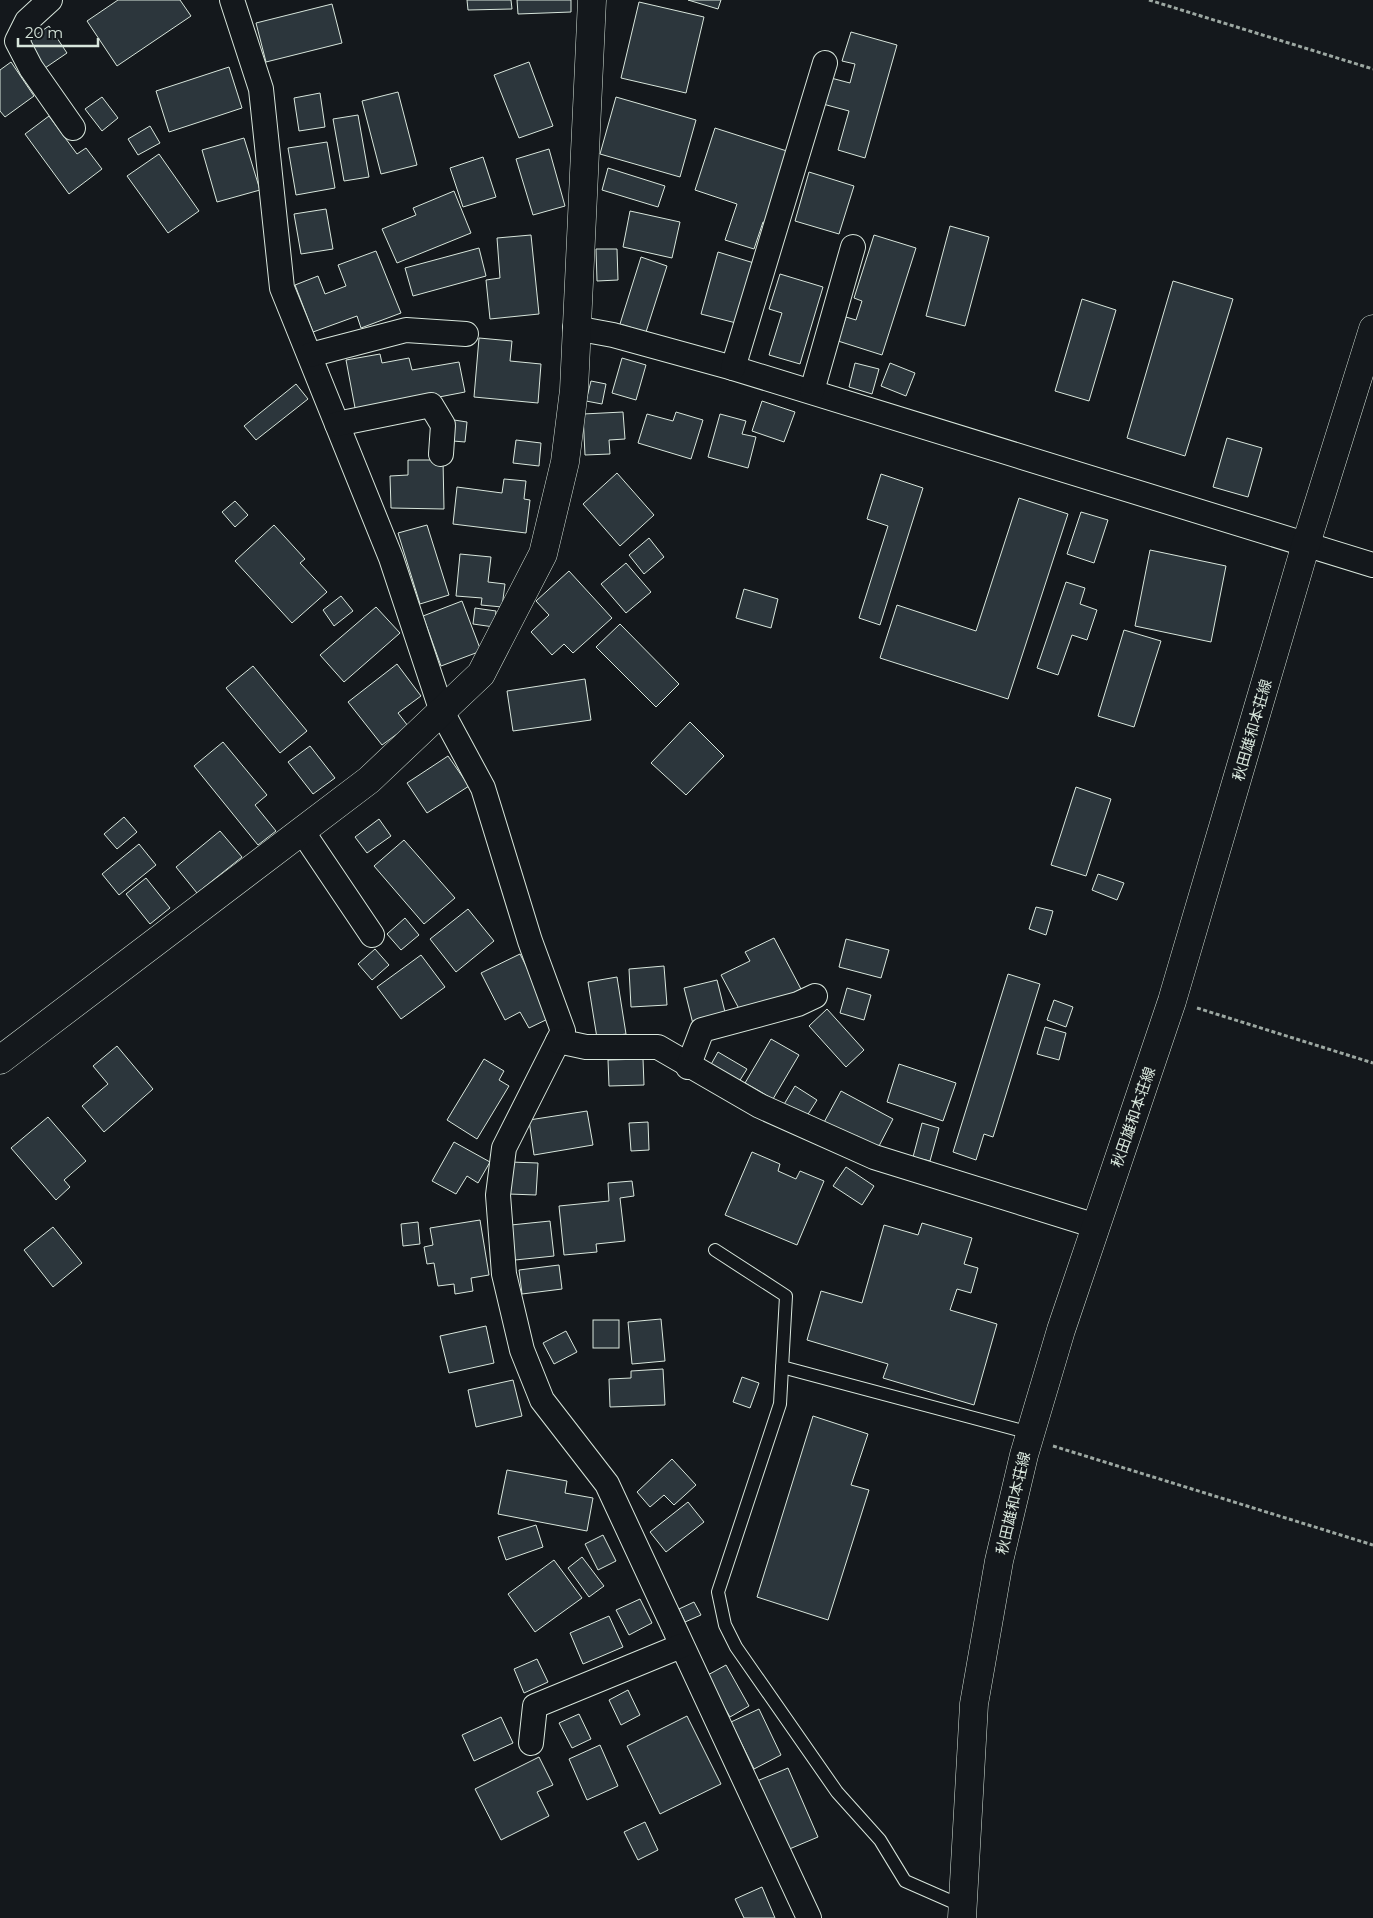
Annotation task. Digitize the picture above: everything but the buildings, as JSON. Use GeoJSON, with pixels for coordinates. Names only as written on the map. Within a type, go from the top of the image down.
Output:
{"type":"FeatureCollection","features":[{"type":"Feature","properties":{"kind":"main road"},"geometry":{"type":"LineString","coordinates":[[0,1060],[369,780],[480,674],[543,554],[566,453],[574,390],[575,328],[592,0]]}},
{"type":"Feature","properties":{"kind":"main road","name":"秋田雄和本荘線"},"geometry":{"type":"LineString","coordinates":[[962,1912],[974,1704],[999,1562],[1030,1436],[1096,1226],[1172,1001],[1306,544],[1373,329]]}},
{"type":"Feature","properties":{"kind":"street"},"geometry":{"type":"LineString","coordinates":[[50,0],[27,21],[18,41],[31,68],[73,128]]}},
{"type":"Feature","properties":{"kind":"street"},"geometry":{"type":"LineString","coordinates":[[232,0],[262,89],[282,288],[391,558],[442,712],[483,788],[530,941],[563,1030],[504,1148],[498,1195],[504,1274],[522,1350],[542,1400],[607,1484],[640,1550],[681,1646],[810,1918]]}},
{"type":"Feature","properties":{"kind":"street"},"geometry":{"type":"LineString","coordinates":[[733,368],[825,63]]}},
{"type":"Feature","properties":{"kind":"street"},"geometry":{"type":"LineString","coordinates":[[812,391],[853,247]]}},
{"type":"Feature","properties":{"kind":"street"},"geometry":{"type":"LineString","coordinates":[[575,328],[613,334],[812,391],[1373,565]]}},
{"type":"Feature","properties":{"kind":"street"},"geometry":{"type":"LineString","coordinates":[[310,355],[406,330],[466,334]]}},
{"type":"Feature","properties":{"kind":"street"},"geometry":{"type":"LineString","coordinates":[[337,424],[430,405],[443,424],[441,454]]}},
{"type":"Feature","properties":{"kind":"street"},"geometry":{"type":"LineString","coordinates":[[302,831],[372,935]]}},
{"type":"Feature","properties":{"kind":"street"},"geometry":{"type":"LineString","coordinates":[[688,1067],[702,1030],[798,1004],[815,996]]}},
{"type":"Feature","properties":{"kind":"street"},"geometry":{"type":"LineString","coordinates":[[558,1041],[586,1047],[658,1047],[688,1067],[760,1106],[874,1157],[1096,1226]]}},
{"type":"Feature","properties":{"kind":"street"},"geometry":{"type":"LineString","coordinates":[[531,1743],[535,1706],[681,1646]]}},
{"type":"Feature","properties":{"kind":"lane"},"geometry":{"type":"LineString","coordinates":[[715,1250],[786,1296],[780,1404],[718,1592],[725,1625],[736,1647],[837,1792],[880,1840],[905,1881],[962,1912]]}},
{"type":"Feature","properties":{"kind":"lane"},"geometry":{"type":"LineString","coordinates":[[782,1367],[1030,1436]]}},
{"type":"Feature","properties":{"kind":"path"},"geometry":{"type":"LineString","coordinates":[[1149,0],[1373,69]]}},
{"type":"Feature","properties":{"kind":"path"},"geometry":{"type":"LineString","coordinates":[[1172,1001],[1373,1063]]}},
{"type":"Feature","properties":{"kind":"path"},"geometry":{"type":"LineString","coordinates":[[1030,1436],[1373,1545]]}}]}
